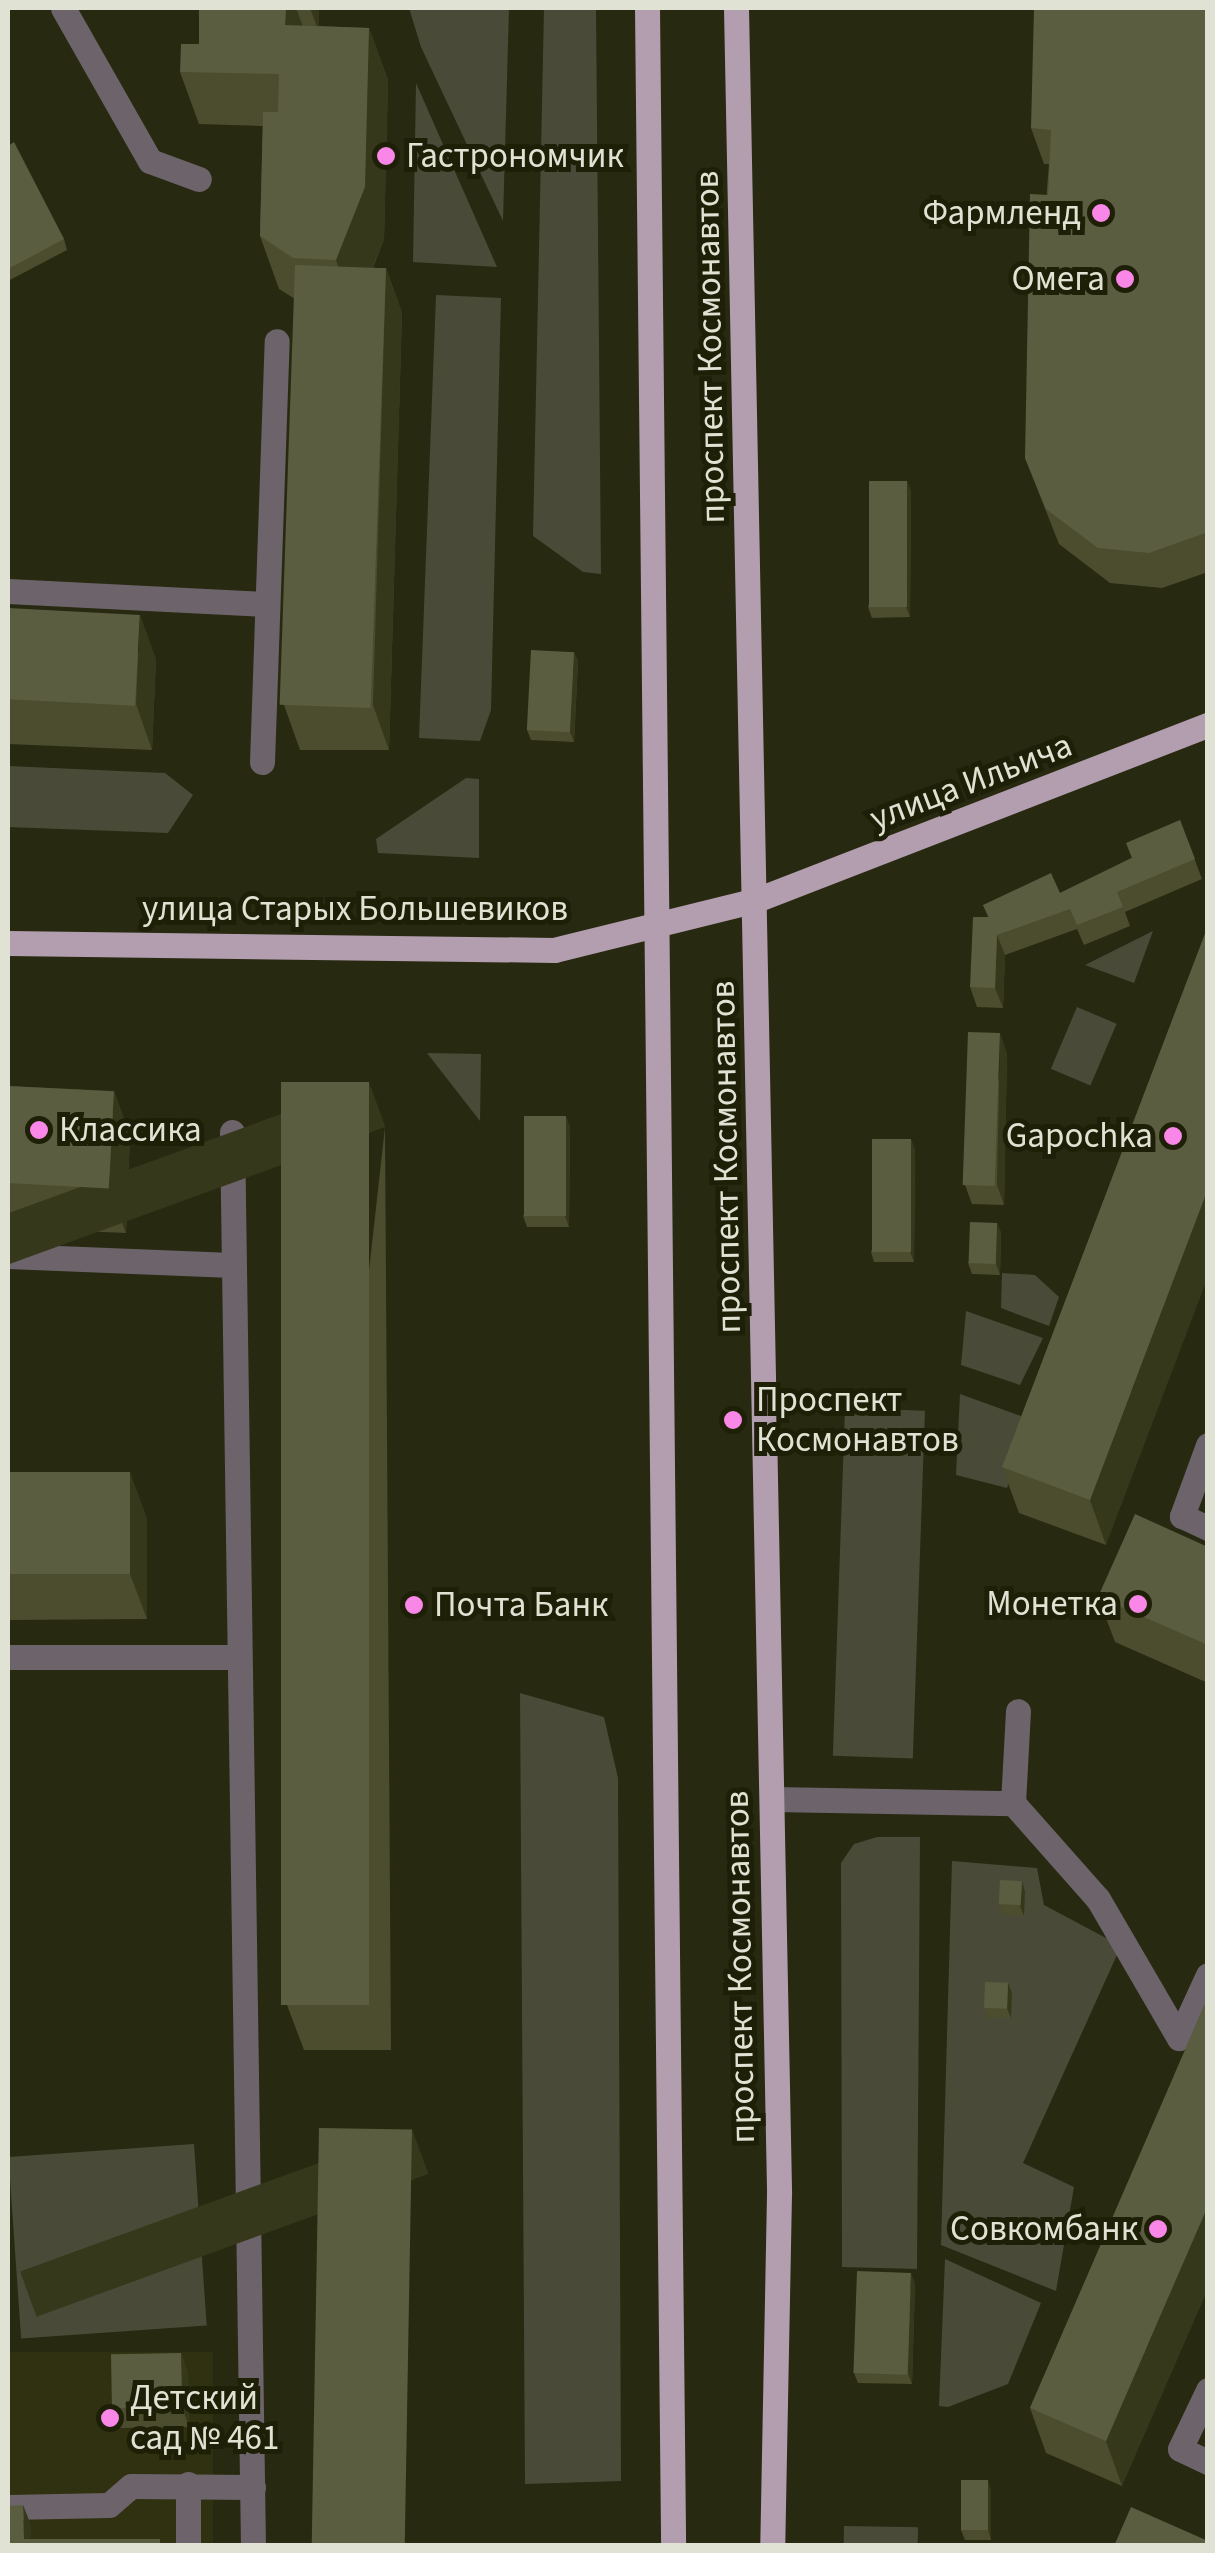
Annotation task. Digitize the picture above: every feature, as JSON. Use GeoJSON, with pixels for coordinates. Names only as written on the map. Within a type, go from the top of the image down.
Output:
{"type":"FeatureCollection","features":[{"type":"Feature","properties":{"kind":"main road","name":"проспект Космонавтов"},"geometry":{"type":"LineString","coordinates":[[646,8],[672,2546]]}},
{"type":"Feature","properties":{"kind":"main road","name":"проспект Космонавтов"},"geometry":{"type":"LineString","coordinates":[[736,8],[773,1799],[772,2546]]}},
{"type":"Feature","properties":{"kind":"main road","name":"улица Ильича"},"geometry":{"type":"LineString","coordinates":[[756,900],[1208,725]]}},
{"type":"Feature","properties":{"kind":"main road","name":"улица Старых Большевиков"},"geometry":{"type":"LineString","coordinates":[[8,944],[554,950],[657,930],[756,900]]}},
{"type":"Feature","properties":{"kind":"lane"},"geometry":{"type":"LineString","coordinates":[[63,8],[150,161],[200,180]]}},
{"type":"Feature","properties":{"kind":"lane"},"geometry":{"type":"LineString","coordinates":[[262,762],[277,341]]}},
{"type":"Feature","properties":{"kind":"lane"},"geometry":{"type":"LineString","coordinates":[[8,591],[267,604]]}},
{"type":"Feature","properties":{"kind":"lane"},"geometry":{"type":"LineString","coordinates":[[232,1132],[236,1658],[253,2546]]}},
{"type":"Feature","properties":{"kind":"lane"},"geometry":{"type":"LineString","coordinates":[[8,1256],[232,1265]]}},
{"type":"Feature","properties":{"kind":"lane"},"geometry":{"type":"LineString","coordinates":[[1208,1446],[1182,1516],[1208,1528]]}},
{"type":"Feature","properties":{"kind":"lane"},"geometry":{"type":"LineString","coordinates":[[8,1657],[236,1658]]}},
{"type":"Feature","properties":{"kind":"lane"},"geometry":{"type":"LineString","coordinates":[[1018,1711],[1013,1803],[1098,1899],[1179,2038],[1208,1976]]}},
{"type":"Feature","properties":{"kind":"lane"},"geometry":{"type":"LineString","coordinates":[[773,1799],[1013,1803]]}},
{"type":"Feature","properties":{"kind":"lane"},"geometry":{"type":"LineString","coordinates":[[1208,2390],[1180,2448],[1208,2462]]}},
{"type":"Feature","properties":{"kind":"lane"},"geometry":{"type":"LineString","coordinates":[[188,2484],[188,2546]]}},
{"type":"Feature","properties":{"kind":"lane"},"geometry":{"type":"LineString","coordinates":[[8,2508],[110,2505],[130,2486],[253,2487]]}},
{"type":"Feature","properties":{"kind":"shaded area"},"geometry":{"type":"Polygon","coordinates":[[[409,8],[509,8],[503,221],[421,47],[409,8]]]}},
{"type":"Feature","properties":{"kind":"shaded area"},"geometry":{"type":"Polygon","coordinates":[[[544,8],[596,8],[601,574],[583,572],[533,536],[544,8]]]}},
{"type":"Feature","properties":{"kind":"shaded area"},"geometry":{"type":"Polygon","coordinates":[[[416,83],[497,267],[413,262],[416,83]]]}},
{"type":"Feature","properties":{"kind":"shaded area"},"geometry":{"type":"Polygon","coordinates":[[[436,295],[501,298],[491,710],[480,741],[419,738],[436,295]]]}},
{"type":"Feature","properties":{"kind":"shaded area"},"geometry":{"type":"Polygon","coordinates":[[[8,766],[165,773],[193,795],[168,833],[8,827],[8,766]]]}},
{"type":"Feature","properties":{"kind":"shaded area"},"geometry":{"type":"Polygon","coordinates":[[[466,778],[479,779],[479,858],[378,853],[376,839],[466,778]]]}},
{"type":"Feature","properties":{"kind":"shaded area"},"geometry":{"type":"Polygon","coordinates":[[[1153,931],[1134,983],[1085,965],[1153,931]]]}},
{"type":"Feature","properties":{"kind":"shaded area"},"geometry":{"type":"Polygon","coordinates":[[[1077,1007],[1117,1024],[1090,1085],[1051,1069],[1077,1007]]]}},
{"type":"Feature","properties":{"kind":"shaded area"},"geometry":{"type":"Polygon","coordinates":[[[427,1053],[481,1054],[480,1121],[427,1053]]]}},
{"type":"Feature","properties":{"kind":"shaded area"},"geometry":{"type":"Polygon","coordinates":[[[1002,1273],[1035,1275],[1059,1297],[1049,1326],[1001,1308],[1002,1273]]]}},
{"type":"Feature","properties":{"kind":"shaded area"},"geometry":{"type":"Polygon","coordinates":[[[966,1311],[1043,1338],[1020,1385],[961,1365],[966,1311]]]}},
{"type":"Feature","properties":{"kind":"shaded area"},"geometry":{"type":"Polygon","coordinates":[[[960,1394],[1029,1419],[1007,1488],[956,1475],[960,1394]]]}},
{"type":"Feature","properties":{"kind":"shaded area"},"geometry":{"type":"Polygon","coordinates":[[[845,1408],[925,1411],[913,1759],[833,1756],[845,1408]]]}},
{"type":"Feature","properties":{"kind":"shaded area"},"geometry":{"type":"Polygon","coordinates":[[[520,1693],[604,1717],[618,1778],[621,2481],[525,2484],[520,1693]]]}},
{"type":"Feature","properties":{"kind":"shaded area"},"geometry":{"type":"Polygon","coordinates":[[[877,1837],[920,1837],[917,2269],[842,2267],[841,1863],[854,1844],[877,1837]]]}},
{"type":"Feature","properties":{"kind":"shaded area"},"geometry":{"type":"Polygon","coordinates":[[[952,1861],[1037,1868],[1044,1905],[1121,1946],[1023,2163],[1074,2187],[1056,2291],[941,2245],[952,1861]]]}},
{"type":"Feature","properties":{"kind":"shaded area"},"geometry":{"type":"Polygon","coordinates":[[[194,2144],[207,2326],[21,2339],[8,2157],[194,2144]]]}},
{"type":"Feature","properties":{"kind":"shaded area"},"geometry":{"type":"Polygon","coordinates":[[[945,2259],[1041,2303],[1008,2384],[948,2407],[939,2406],[945,2259]]]}},
{"type":"Feature","properties":{"kind":"shaded area","name":"Детский сад № 461"},"geometry":{"type":"Polygon","coordinates":[[[8,2352],[213,2352],[213,2545],[8,2545],[8,2352]]]}},
{"type":"Feature","properties":{"kind":"shaded area"},"geometry":{"type":"Polygon","coordinates":[[[844,2526],[918,2527],[918,2546],[844,2545],[844,2526]]]}},
{"type":"Feature","properties":{"kind":"building"},"geometry":{"type":"Polygon","coordinates":[[[199,8],[286,8],[285,25],[369,28],[365,187],[336,260],[293,258],[260,236],[263,112],[278,112],[279,74],[180,72],[181,44],[199,44],[199,8]]]}},
{"type":"Feature","properties":{"kind":"building","name":"Омега"},"geometry":{"type":"Polygon","coordinates":[[[1034,8],[1208,8],[1208,532],[1149,553],[1098,548],[1046,509],[1025,458],[1030,194],[1048,195],[1051,130],[1031,128],[1034,8]]]}},
{"type":"Feature","properties":{"kind":"building"},"geometry":{"type":"Polygon","coordinates":[[[14,142],[64,239],[8,269],[8,146],[14,142]]]}},
{"type":"Feature","properties":{"kind":"building"},"geometry":{"type":"Polygon","coordinates":[[[295,265],[386,268],[371,708],[280,705],[295,265]]]}},
{"type":"Feature","properties":{"kind":"building"},"geometry":{"type":"Polygon","coordinates":[[[869,481],[907,481],[907,607],[869,607],[869,481]]]}},
{"type":"Feature","properties":{"kind":"building"},"geometry":{"type":"Polygon","coordinates":[[[8,608],[140,615],[135,706],[8,699],[8,608]]]}},
{"type":"Feature","properties":{"kind":"building"},"geometry":{"type":"Polygon","coordinates":[[[531,650],[574,652],[570,732],[527,730],[531,650]]]}},
{"type":"Feature","properties":{"kind":"building"},"geometry":{"type":"Polygon","coordinates":[[[1180,820],[1195,859],[1117,892],[1123,907],[1077,925],[1070,909],[997,935],[995,988],[970,987],[973,917],[989,917],[983,905],[1051,873],[1060,893],[1132,858],[1126,843],[1180,820]]]}},
{"type":"Feature","properties":{"kind":"building"},"geometry":{"type":"Polygon","coordinates":[[[1208,926],[1208,1189],[1090,1500],[1002,1467],[1208,926]]]}},
{"type":"Feature","properties":{"kind":"building"},"geometry":{"type":"Polygon","coordinates":[[[968,1032],[1000,1033],[995,1186],[963,1185],[968,1032]]]}},
{"type":"Feature","properties":{"kind":"building"},"geometry":{"type":"Polygon","coordinates":[[[281,1082],[369,1082],[369,2005],[281,2005],[281,1082]]]}},
{"type":"Feature","properties":{"kind":"building"},"geometry":{"type":"Polygon","coordinates":[[[8,1086],[114,1092],[109,1188],[8,1183],[8,1086]]]}},
{"type":"Feature","properties":{"kind":"building"},"geometry":{"type":"Polygon","coordinates":[[[524,1116],[566,1116],[566,1216],[524,1216],[524,1116]]]}},
{"type":"Feature","properties":{"kind":"building"},"geometry":{"type":"Polygon","coordinates":[[[872,1139],[911,1139],[911,1252],[872,1252],[872,1139]]]}},
{"type":"Feature","properties":{"kind":"building"},"geometry":{"type":"Polygon","coordinates":[[[970,1222],[997,1223],[996,1264],[969,1263],[970,1222]]]}},
{"type":"Feature","properties":{"kind":"building"},"geometry":{"type":"Polygon","coordinates":[[[8,1472],[130,1472],[130,1574],[8,1574],[8,1472]]]}},
{"type":"Feature","properties":{"kind":"building"},"geometry":{"type":"Polygon","coordinates":[[[1135,1514],[1208,1547],[1208,1645],[1098,1597],[1135,1514]]]}},
{"type":"Feature","properties":{"kind":"building"},"geometry":{"type":"Polygon","coordinates":[[[1000,1880],[1022,1881],[1021,1905],[999,1904],[1000,1880]]]}},
{"type":"Feature","properties":{"kind":"building"},"geometry":{"type":"Polygon","coordinates":[[[985,1982],[1008,1983],[1007,2009],[984,2008],[985,1982]]]}},
{"type":"Feature","properties":{"kind":"building"},"geometry":{"type":"Polygon","coordinates":[[[1208,1997],[1208,2206],[1106,2441],[1030,2408],[1208,1997]]]}},
{"type":"Feature","properties":{"kind":"building"},"geometry":{"type":"Polygon","coordinates":[[[319,2128],[412,2130],[405,2546],[312,2546],[319,2128]]]}},
{"type":"Feature","properties":{"kind":"building"},"geometry":{"type":"Polygon","coordinates":[[[857,2271],[911,2273],[907,2375],[853,2373],[857,2271]]]}},
{"type":"Feature","properties":{"kind":"building"},"geometry":{"type":"Polygon","coordinates":[[[181,2353],[182,2407],[112,2408],[111,2354],[181,2353]]]}},
{"type":"Feature","properties":{"kind":"building"},"geometry":{"type":"Polygon","coordinates":[[[961,2480],[988,2480],[988,2530],[961,2530],[961,2480]]]}},
{"type":"Feature","properties":{"kind":"building"},"geometry":{"type":"Polygon","coordinates":[[[23,2505],[24,2539],[160,2539],[160,2546],[8,2546],[8,2506],[23,2505]]]}},
{"type":"Feature","properties":{"kind":"building"},"geometry":{"type":"Polygon","coordinates":[[[1131,2507],[1208,2541],[1208,2546],[1114,2546],[1131,2507]]]}},
{"type":"Feature","properties":{"kind":"place","name":"Гастрономчик"},"geometry":{"type":"Point","coordinates":[386,156]}},
{"type":"Feature","properties":{"kind":"place","name":"Фармленд"},"geometry":{"type":"Point","coordinates":[1101,213]}},
{"type":"Feature","properties":{"kind":"place","name":"Омега"},"geometry":{"type":"Point","coordinates":[1125,279]}},
{"type":"Feature","properties":{"kind":"place","name":"Классика"},"geometry":{"type":"Point","coordinates":[39,1130]}},
{"type":"Feature","properties":{"kind":"place","name":"Gapochka"},"geometry":{"type":"Point","coordinates":[1173,1136]}},
{"type":"Feature","properties":{"kind":"place","name":"Проспект Космонавтов"},"geometry":{"type":"Point","coordinates":[733,1420]}},
{"type":"Feature","properties":{"kind":"place","name":"Монетка"},"geometry":{"type":"Point","coordinates":[1138,1604]}},
{"type":"Feature","properties":{"kind":"place","name":"Почта Банк"},"geometry":{"type":"Point","coordinates":[414,1605]}},
{"type":"Feature","properties":{"kind":"place","name":"Совкомбанк"},"geometry":{"type":"Point","coordinates":[1158,2229]}},
{"type":"Feature","properties":{"kind":"place","name":"Детский сад № 461"},"geometry":{"type":"Point","coordinates":[110,2418]}}]}
